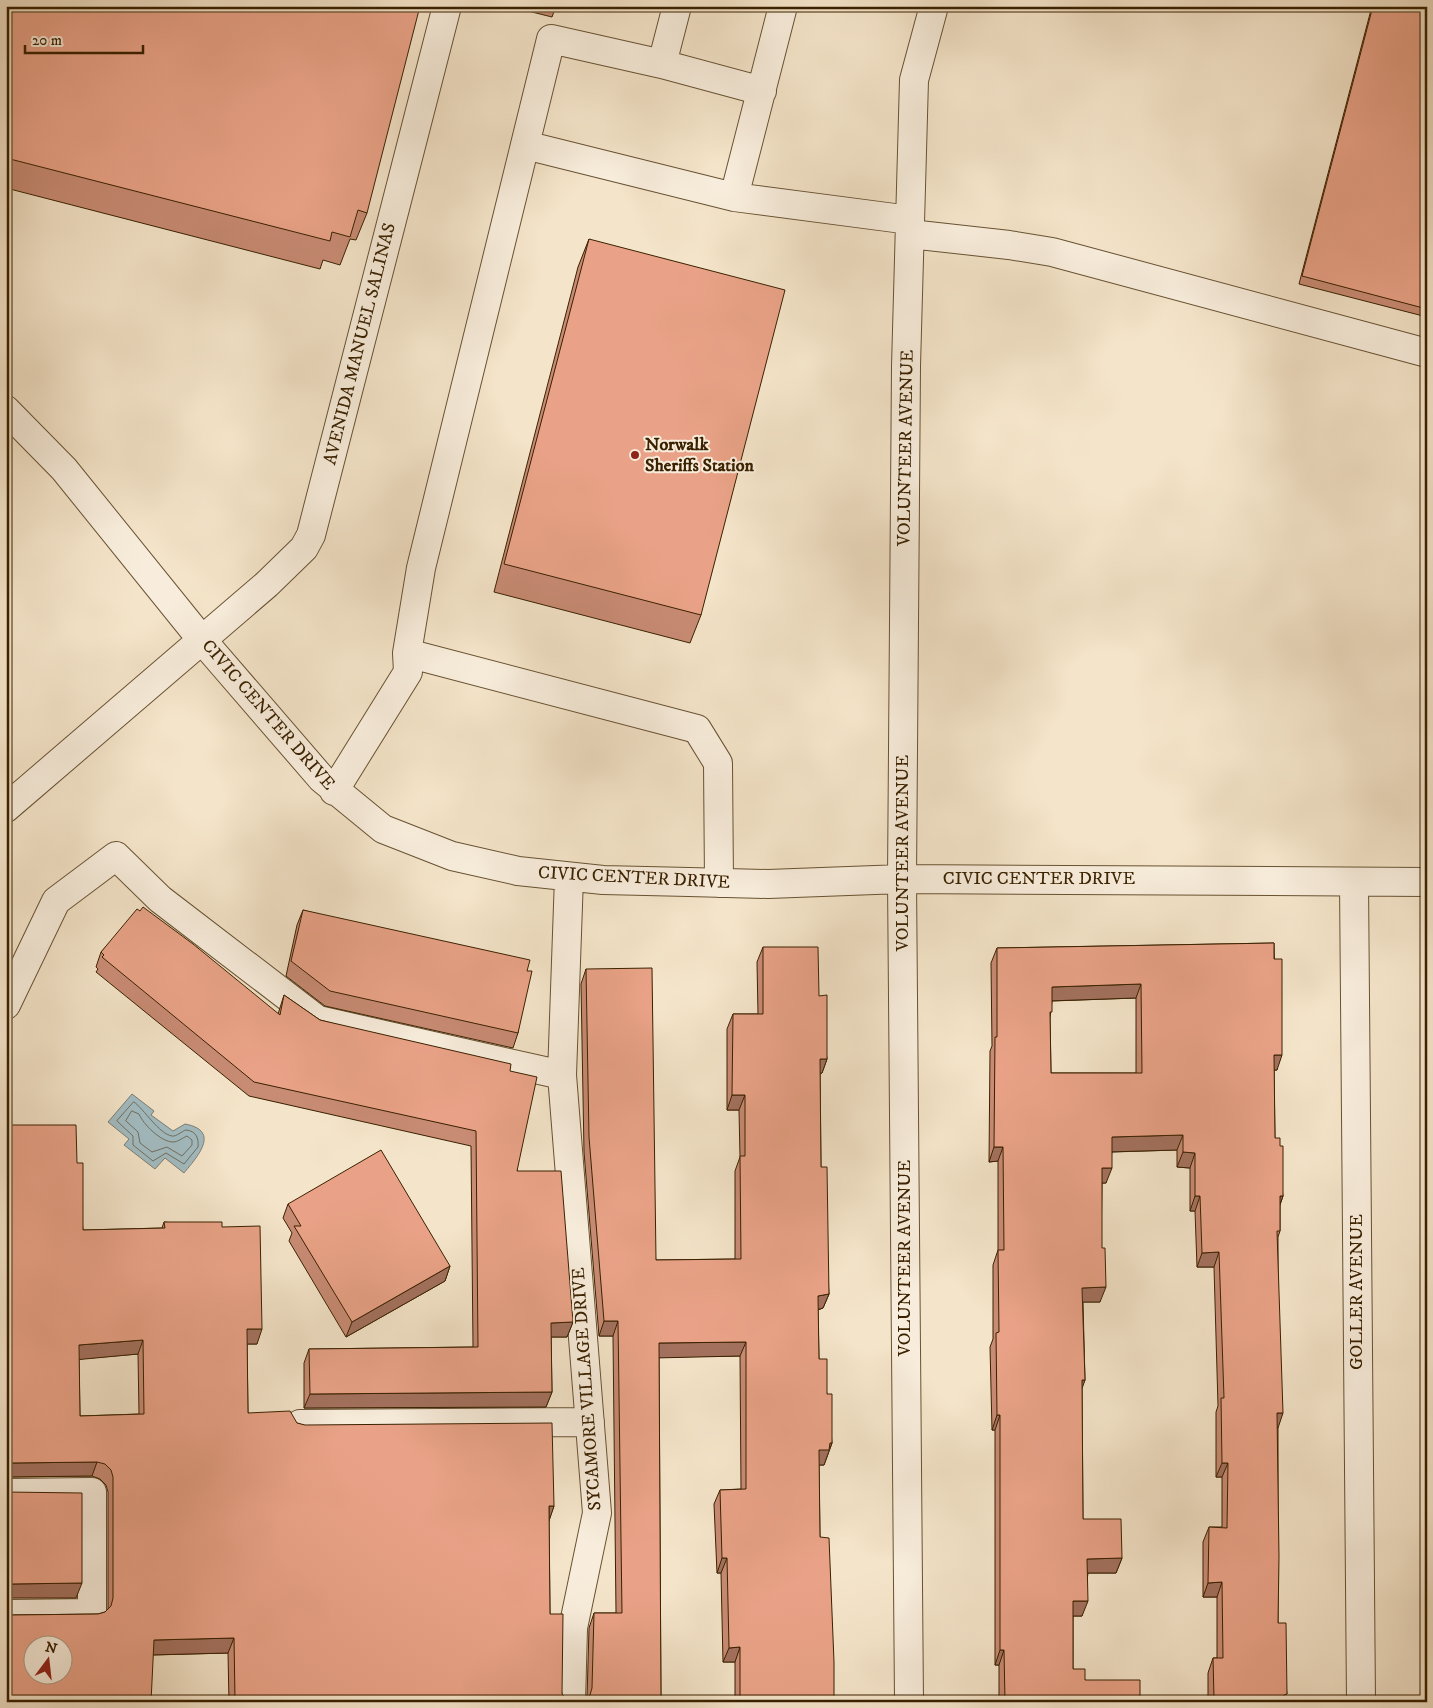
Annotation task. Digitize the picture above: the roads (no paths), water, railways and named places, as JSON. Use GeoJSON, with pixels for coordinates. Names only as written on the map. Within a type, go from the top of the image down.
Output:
{"type":"FeatureCollection","features":[{"type":"Feature","properties":{"kind":"street","name":"AVENIDA MANUEL SALINAS"},"geometry":{"type":"LineString","coordinates":[[6,808],[202,640],[289,564],[304,548],[311,535],[447,6]]}},
{"type":"Feature","properties":{"kind":"street"},"geometry":{"type":"LineString","coordinates":[[662,64],[677,6]]}},
{"type":"Feature","properties":{"kind":"street"},"geometry":{"type":"LineString","coordinates":[[734,197],[783,6]]}},
{"type":"Feature","properties":{"kind":"street","name":"VOLUNTEER AVENUE"},"geometry":{"type":"LineString","coordinates":[[908,1702],[902,879],[906,376],[914,80],[934,6]]}},
{"type":"Feature","properties":{"kind":"street"},"geometry":{"type":"LineString","coordinates":[[334,791],[408,672],[407,654],[422,568],[551,39],[662,64],[762,91]]}},
{"type":"Feature","properties":{"kind":"street"},"geometry":{"type":"LineString","coordinates":[[525,145],[734,197],[1052,252],[1427,353]]}},
{"type":"Feature","properties":{"kind":"street","name":"CIVIC CENTER DRIVE"},"geometry":{"type":"LineString","coordinates":[[6,410],[64,469],[202,640],[334,791],[383,829],[452,856],[518,871],[569,877],[719,883],[768,884],[902,879],[1427,882]]}},
{"type":"Feature","properties":{"kind":"street"},"geometry":{"type":"LineString","coordinates":[[407,654],[697,729],[718,763],[719,883]]}},
{"type":"Feature","properties":{"kind":"street"},"geometry":{"type":"LineString","coordinates":[[6,1005],[56,901],[116,856],[160,899],[318,1020],[562,1075]]}},
{"type":"Feature","properties":{"kind":"street","name":"SYCAMORE VILLAGE DRIVE"},"geometry":{"type":"LineString","coordinates":[[569,877],[562,1075],[597,1513],[573,1628],[571,1702]]}},
{"type":"Feature","properties":{"kind":"street","name":"GOLLER AVENUE"},"geometry":{"type":"LineString","coordinates":[[1354,882],[1361,1702]]}},
{"type":"Feature","properties":{"kind":"street"},"geometry":{"type":"LineString","coordinates":[[300,1424],[590,1422]]}},
{"type":"Feature","properties":{"kind":"street"},"geometry":{"type":"LineString","coordinates":[[6,1493],[92,1492],[92,1613],[6,1614]]}},
{"type":"Feature","properties":{"kind":"water"},"geometry":{"type":"Polygon","coordinates":[[[132,1094],[154,1111],[151,1115],[173,1131],[185,1124],[202,1132],[203,1145],[184,1173],[165,1158],[155,1169],[124,1145],[129,1139],[108,1122],[132,1094]]]}},
{"type":"Feature","properties":{"kind":"place","name":"Norwalk Sheriffs Station"},"geometry":{"type":"Point","coordinates":[635,455]}}]}
